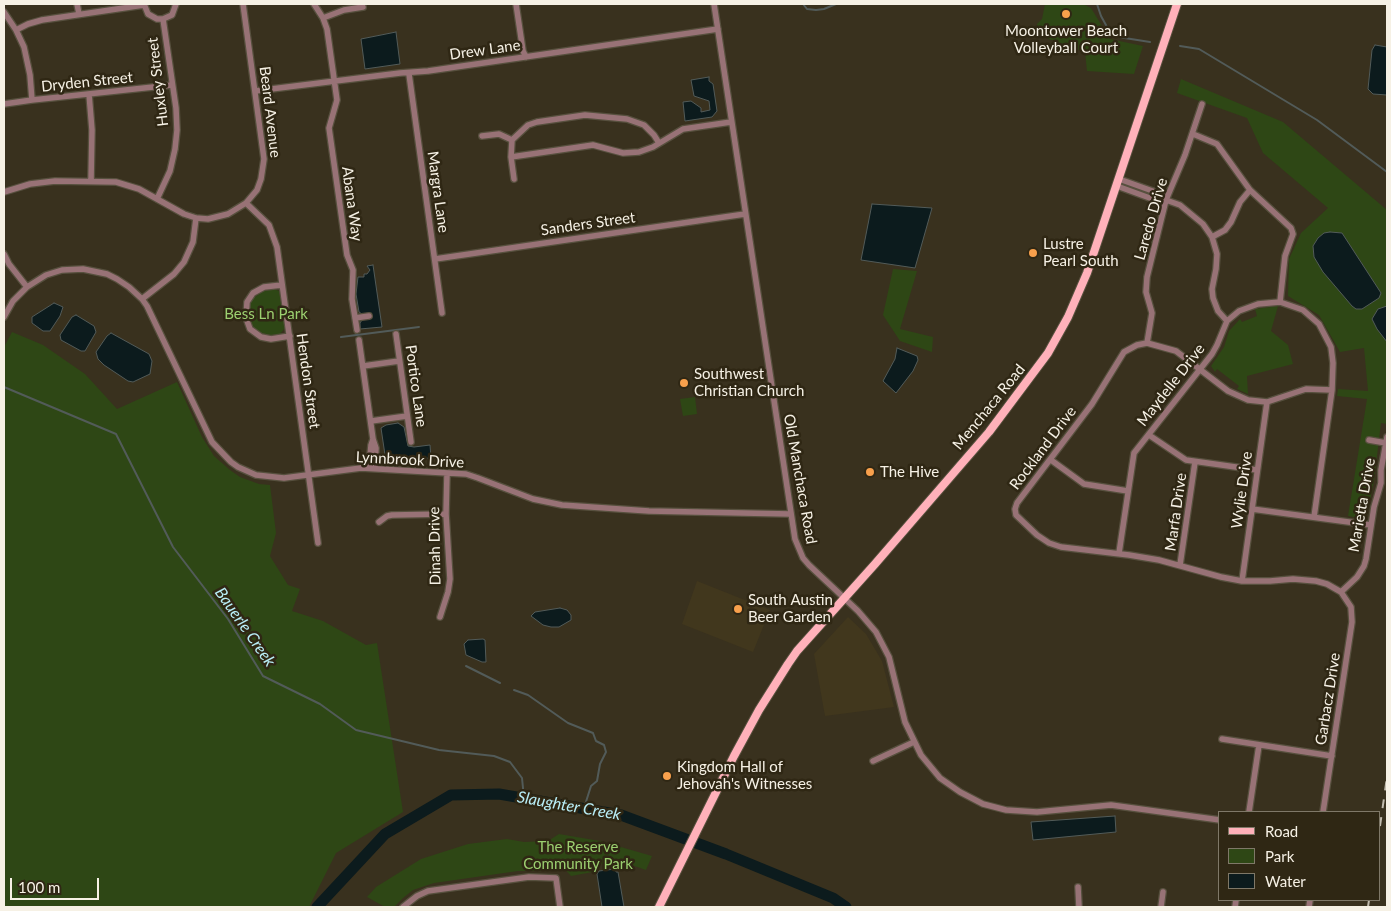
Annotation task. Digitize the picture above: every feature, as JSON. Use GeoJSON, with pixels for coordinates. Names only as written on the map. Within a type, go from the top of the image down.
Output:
{"type":"FeatureCollection","features":[{"type":"Feature","properties":{"kind":"main road","name":"Menchaca Road"},"geometry":{"type":"LineString","coordinates":[[659,907],[734,756],[777,679],[797,651],[989,432],[1040,366],[1068,318],[1080,290],[1118,182],[1177,4]]}},
{"type":"Feature","properties":{"kind":"street"},"geometry":{"type":"LineString","coordinates":[[77,4],[79,14]]}},
{"type":"Feature","properties":{"kind":"street"},"geometry":{"type":"LineString","coordinates":[[16,30],[34,22],[144,4],[148,14],[152,17],[163,19],[172,15],[176,4]]}},
{"type":"Feature","properties":{"kind":"street","name":"Beard Avenue"},"geometry":{"type":"LineString","coordinates":[[4,192],[42,182],[91,181],[125,184],[139,189],[176,210],[196,218],[208,219],[222,217],[246,203],[259,184],[264,167],[264,149],[243,4]]}},
{"type":"Feature","properties":{"kind":"street","name":"Abana Way"},"geometry":{"type":"LineString","coordinates":[[314,4],[323,18],[328,35],[337,103],[329,128],[347,255],[353,270],[352,299],[356,330]]}},
{"type":"Feature","properties":{"kind":"street"},"geometry":{"type":"LineString","coordinates":[[516,4],[526,57]]}},
{"type":"Feature","properties":{"kind":"street","name":"Old Manchaca Road"},"geometry":{"type":"LineString","coordinates":[[714,4],[795,539],[803,558],[858,611],[876,632],[889,657],[905,722],[914,742],[932,770],[950,786],[994,807],[1027,812],[1111,805],[1218,820]]}},
{"type":"Feature","properties":{"kind":"street"},"geometry":{"type":"LineString","coordinates":[[323,18],[344,10],[363,7]]}},
{"type":"Feature","properties":{"kind":"street"},"geometry":{"type":"LineString","coordinates":[[4,12],[16,30],[26,56],[32,100]]}},
{"type":"Feature","properties":{"kind":"street","name":"Huxley Street"},"geometry":{"type":"LineString","coordinates":[[157,199],[170,171],[175,149],[177,120],[163,19]]}},
{"type":"Feature","properties":{"kind":"street","name":"Drew Lane"},"geometry":{"type":"LineString","coordinates":[[255,91],[400,73],[409,74],[718,29]]}},
{"type":"Feature","properties":{"kind":"street","name":"Margra Lane"},"geometry":{"type":"LineString","coordinates":[[409,74],[442,313]]}},
{"type":"Feature","properties":{"kind":"street","name":"Dryden Street"},"geometry":{"type":"LineString","coordinates":[[4,104],[172,85]]}},
{"type":"Feature","properties":{"kind":"street"},"geometry":{"type":"LineString","coordinates":[[89,94],[92,130],[91,181]]}},
{"type":"Feature","properties":{"kind":"street","name":"Laredo Drive"},"geometry":{"type":"LineString","coordinates":[[1147,343],[1152,313],[1146,296],[1146,283],[1166,200],[1193,134],[1202,104]]}},
{"type":"Feature","properties":{"kind":"street"},"geometry":{"type":"LineString","coordinates":[[514,179],[511,157],[512,140],[532,123],[585,115],[626,119],[638,122],[651,131],[659,143]]}},
{"type":"Feature","properties":{"kind":"street"},"geometry":{"type":"LineString","coordinates":[[511,157],[593,146],[618,152],[639,152],[683,129],[732,122]]}},
{"type":"Feature","properties":{"kind":"street"},"geometry":{"type":"LineString","coordinates":[[482,136],[499,134],[512,140]]}},
{"type":"Feature","properties":{"kind":"street"},"geometry":{"type":"LineString","coordinates":[[1193,134],[1209,139],[1217,144],[1250,190],[1292,231],[1285,256],[1280,302]]}},
{"type":"Feature","properties":{"kind":"street"},"geometry":{"type":"LineString","coordinates":[[1118,182],[1161,194],[1166,200],[1180,205],[1196,217],[1212,238],[1217,259],[1212,289],[1213,298],[1218,312],[1227,321],[1239,311],[1252,306],[1280,302],[1303,310],[1322,328],[1329,340],[1332,355],[1332,390],[1314,517]]}},
{"type":"Feature","properties":{"kind":"street"},"geometry":{"type":"LineString","coordinates":[[1212,238],[1225,230],[1231,222],[1240,202],[1250,190]]}},
{"type":"Feature","properties":{"kind":"street","name":"Hendon Street"},"geometry":{"type":"LineString","coordinates":[[246,203],[265,220],[272,230],[277,247],[318,543]]}},
{"type":"Feature","properties":{"kind":"street","name":"Sanders Street"},"geometry":{"type":"LineString","coordinates":[[435,259],[745,214]]}},
{"type":"Feature","properties":{"kind":"street"},"geometry":{"type":"LineString","coordinates":[[142,298],[174,274],[184,262],[193,242],[196,218]]}},
{"type":"Feature","properties":{"kind":"street"},"geometry":{"type":"LineString","coordinates":[[4,254],[9,264],[27,287]]}},
{"type":"Feature","properties":{"kind":"street","name":"Lynnbrook Drive"},"geometry":{"type":"LineString","coordinates":[[4,317],[13,301],[27,287],[46,275],[62,270],[83,269],[107,274],[117,279],[142,298],[208,435],[224,457],[238,467],[256,475],[284,478],[354,468],[372,468],[474,476],[533,499],[562,505],[648,511],[790,514]]}},
{"type":"Feature","properties":{"kind":"street"},"geometry":{"type":"LineString","coordinates":[[282,284],[264,287],[253,293],[247,302],[246,318],[250,329],[261,337],[272,339],[290,336]]}},
{"type":"Feature","properties":{"kind":"street"},"geometry":{"type":"LineString","coordinates":[[355,318],[369,316]]}},
{"type":"Feature","properties":{"kind":"street","name":"Maydelle Drive"},"geometry":{"type":"LineString","coordinates":[[1120,553],[1132,458],[1137,449],[1216,349],[1227,321]]}},
{"type":"Feature","properties":{"kind":"street","name":"Portico Lane"},"geometry":{"type":"LineString","coordinates":[[396,334],[411,442]]}},
{"type":"Feature","properties":{"kind":"street"},"geometry":{"type":"LineString","coordinates":[[359,340],[376,453],[372,468]]}},
{"type":"Feature","properties":{"kind":"street"},"geometry":{"type":"LineString","coordinates":[[1147,343],[1176,351],[1234,395],[1248,400],[1267,402],[1300,390],[1332,390]]}},
{"type":"Feature","properties":{"kind":"street","name":"Rockland Drive"},"geometry":{"type":"LineString","coordinates":[[1147,343],[1137,345],[1124,352],[1102,389],[1051,460],[1017,503],[1016,515],[1037,535],[1055,545],[1069,549],[1120,553],[1242,581],[1300,579],[1327,584],[1341,592]]}},
{"type":"Feature","properties":{"kind":"street"},"geometry":{"type":"LineString","coordinates":[[363,366],[399,361]]}},
{"type":"Feature","properties":{"kind":"street","name":"Wylie Drive"},"geometry":{"type":"LineString","coordinates":[[1242,581],[1267,402]]}},
{"type":"Feature","properties":{"kind":"street"},"geometry":{"type":"LineString","coordinates":[[371,421],[407,416]]}},
{"type":"Feature","properties":{"kind":"street"},"geometry":{"type":"LineString","coordinates":[[1149,435],[1182,458],[1195,462],[1257,470]]}},
{"type":"Feature","properties":{"kind":"street","name":"Marietta Drive"},"geometry":{"type":"LineString","coordinates":[[1341,592],[1353,581],[1364,566],[1381,483],[1381,470],[1387,440],[1369,440]]}},
{"type":"Feature","properties":{"kind":"street"},"geometry":{"type":"LineString","coordinates":[[1051,460],[1084,484],[1128,491]]}},
{"type":"Feature","properties":{"kind":"street","name":"Marfa Drive"},"geometry":{"type":"LineString","coordinates":[[1180,566],[1195,462]]}},
{"type":"Feature","properties":{"kind":"street","name":"Dinah Drive"},"geometry":{"type":"LineString","coordinates":[[440,617],[450,579],[446,514],[447,474]]}},
{"type":"Feature","properties":{"kind":"street"},"geometry":{"type":"LineString","coordinates":[[1252,509],[1371,525]]}},
{"type":"Feature","properties":{"kind":"street"},"geometry":{"type":"LineString","coordinates":[[380,522],[387,516],[392,515],[446,514]]}},
{"type":"Feature","properties":{"kind":"street","name":"Garbacz Drive"},"geometry":{"type":"LineString","coordinates":[[1323,811],[1352,622],[1351,607],[1341,592]]}},
{"type":"Feature","properties":{"kind":"street"},"geometry":{"type":"LineString","coordinates":[[1222,739],[1332,756]]}},
{"type":"Feature","properties":{"kind":"street"},"geometry":{"type":"LineString","coordinates":[[873,760],[914,742]]}},
{"type":"Feature","properties":{"kind":"street"},"geometry":{"type":"LineString","coordinates":[[1249,811],[1259,745]]}},
{"type":"Feature","properties":{"kind":"street"},"geometry":{"type":"LineString","coordinates":[[403,907],[417,896],[434,890],[529,877],[556,878],[560,907]]}},
{"type":"Feature","properties":{"kind":"street"},"geometry":{"type":"LineString","coordinates":[[1078,887],[1079,907]]}},
{"type":"Feature","properties":{"kind":"street"},"geometry":{"type":"LineString","coordinates":[[1161,907],[1163,892]]}},
{"type":"Feature","properties":{"kind":"shaded area"},"geometry":{"type":"Polygon","coordinates":[[[697,581],[770,610],[753,652],[682,624],[697,581]]]}},
{"type":"Feature","properties":{"kind":"shaded area"},"geometry":{"type":"Polygon","coordinates":[[[848,617],[866,634],[882,661],[894,707],[825,716],[814,654],[848,617]]]}},
{"type":"Feature","properties":{"kind":"green space"},"geometry":{"type":"Polygon","coordinates":[[[1045,4],[1083,4],[1091,8],[1110,39],[1143,46],[1134,74],[1087,71],[1085,52],[1038,35],[1037,24],[1042,19],[1045,4]]]}},
{"type":"Feature","properties":{"kind":"green space"},"geometry":{"type":"Polygon","coordinates":[[[1181,79],[1283,122],[1387,210],[1387,424],[1381,423],[1374,481],[1366,519],[1348,516],[1367,399],[1337,396],[1338,389],[1368,391],[1364,348],[1340,352],[1319,315],[1288,296],[1289,259],[1301,233],[1328,208],[1263,153],[1247,118],[1177,93],[1181,79]]]}},
{"type":"Feature","properties":{"kind":"green space"},"geometry":{"type":"Polygon","coordinates":[[[893,269],[917,271],[900,329],[933,337],[932,352],[900,341],[883,315],[893,269]]]}},
{"type":"Feature","properties":{"kind":"green space","name":"Bess Ln Park"},"geometry":{"type":"Polygon","coordinates":[[[274,289],[279,291],[285,328],[280,334],[271,335],[262,333],[254,328],[249,320],[248,308],[253,298],[264,291],[274,289]]]}},
{"type":"Feature","properties":{"kind":"green space"},"geometry":{"type":"Polygon","coordinates":[[[1278,306],[1271,331],[1288,345],[1293,364],[1247,376],[1248,394],[1237,389],[1239,386],[1217,369],[1215,372],[1211,366],[1224,347],[1229,331],[1240,319],[1242,322],[1257,316],[1255,309],[1278,306]]]}},
{"type":"Feature","properties":{"kind":"green space"},"geometry":{"type":"Polygon","coordinates":[[[12,332],[43,345],[85,374],[117,409],[177,382],[202,437],[214,456],[240,477],[259,484],[270,485],[276,533],[270,556],[288,585],[300,589],[292,611],[323,621],[366,645],[377,643],[403,812],[336,853],[309,907],[4,907],[4,347],[12,332]]]}},
{"type":"Feature","properties":{"kind":"green space"},"geometry":{"type":"Polygon","coordinates":[[[695,397],[697,414],[683,416],[680,399],[695,397]]]}},
{"type":"Feature","properties":{"kind":"green space","name":"The Reserve Community Park"},"geometry":{"type":"Polygon","coordinates":[[[559,834],[600,841],[652,856],[646,870],[620,861],[601,864],[593,872],[571,876],[563,867],[555,865],[542,871],[518,871],[434,883],[413,890],[394,907],[385,907],[367,897],[376,887],[421,859],[468,844],[507,839],[524,842],[548,841],[559,834]]]}},
{"type":"Feature","properties":{"kind":"water"},"geometry":{"type":"Polygon","coordinates":[[[396,32],[400,64],[365,69],[361,39],[396,32]]]}},
{"type":"Feature","properties":{"kind":"water"},"geometry":{"type":"Polygon","coordinates":[[[1375,45],[1387,47],[1387,95],[1373,94],[1368,89],[1372,50],[1375,45]]]}},
{"type":"Feature","properties":{"kind":"water"},"geometry":{"type":"Polygon","coordinates":[[[709,77],[709,81],[713,84],[717,111],[712,117],[685,121],[683,102],[691,101],[701,108],[701,112],[710,110],[709,101],[694,96],[691,80],[709,77]]]}},
{"type":"Feature","properties":{"kind":"water"},"geometry":{"type":"Polygon","coordinates":[[[872,204],[932,208],[915,268],[861,260],[872,204]]]}},
{"type":"Feature","properties":{"kind":"water"},"geometry":{"type":"Polygon","coordinates":[[[1324,233],[1342,233],[1381,293],[1379,298],[1362,309],[1356,309],[1352,306],[1323,272],[1314,257],[1313,246],[1318,238],[1324,233]]]}},
{"type":"Feature","properties":{"kind":"water"},"geometry":{"type":"Polygon","coordinates":[[[373,265],[382,327],[360,329],[362,320],[370,318],[369,313],[362,314],[359,312],[356,294],[358,277],[364,277],[364,274],[367,274],[370,270],[367,266],[373,265]]]}},
{"type":"Feature","properties":{"kind":"water"},"geometry":{"type":"Polygon","coordinates":[[[54,303],[63,307],[60,316],[50,331],[43,331],[32,323],[32,317],[54,303]]]}},
{"type":"Feature","properties":{"kind":"water"},"geometry":{"type":"Polygon","coordinates":[[[1387,306],[1387,342],[1372,319],[1378,309],[1387,306]]]}},
{"type":"Feature","properties":{"kind":"water"},"geometry":{"type":"Polygon","coordinates":[[[76,315],[94,326],[96,332],[85,351],[81,351],[61,340],[60,335],[72,317],[76,315]]]}},
{"type":"Feature","properties":{"kind":"water"},"geometry":{"type":"Polygon","coordinates":[[[111,333],[149,354],[152,361],[150,374],[133,382],[128,381],[98,359],[96,352],[111,333]]]}},
{"type":"Feature","properties":{"kind":"water"},"geometry":{"type":"Polygon","coordinates":[[[897,348],[917,356],[918,360],[913,371],[896,393],[883,381],[895,359],[897,348]]]}},
{"type":"Feature","properties":{"kind":"water"},"geometry":{"type":"Polygon","coordinates":[[[398,423],[404,427],[408,446],[430,445],[431,458],[402,459],[385,455],[381,428],[398,423]]]}},
{"type":"Feature","properties":{"kind":"water"},"geometry":{"type":"Polygon","coordinates":[[[560,608],[567,610],[571,615],[571,620],[559,627],[543,625],[531,616],[535,612],[560,608]]]}},
{"type":"Feature","properties":{"kind":"water"},"geometry":{"type":"Polygon","coordinates":[[[468,640],[485,640],[486,662],[466,655],[464,644],[468,640]]]}},
{"type":"Feature","properties":{"kind":"water"},"geometry":{"type":"Polygon","coordinates":[[[1115,816],[1116,832],[1033,840],[1031,822],[1115,816]]]}},
{"type":"Feature","properties":{"kind":"water"},"geometry":{"type":"Polygon","coordinates":[[[615,869],[618,872],[624,907],[602,907],[597,874],[599,871],[615,869]]]}},
{"type":"Feature","properties":{"kind":"waterway"},"geometry":{"type":"LineString","coordinates":[[803,4],[807,9],[816,10],[836,4]]}},
{"type":"Feature","properties":{"kind":"waterway"},"geometry":{"type":"LineString","coordinates":[[1097,4],[1112,36],[1150,42]]}},
{"type":"Feature","properties":{"kind":"waterway"},"geometry":{"type":"LineString","coordinates":[[1180,46],[1199,49],[1317,120],[1387,172]]}},
{"type":"Feature","properties":{"kind":"waterway"},"geometry":{"type":"LineString","coordinates":[[341,337],[419,327]]}},
{"type":"Feature","properties":{"kind":"waterway","name":"Bauerle Creek"},"geometry":{"type":"LineString","coordinates":[[4,387],[116,434],[173,547],[228,619],[263,676],[320,704],[356,730],[439,750],[494,756],[510,762],[522,778],[524,798]]}},
{"type":"Feature","properties":{"kind":"waterway"},"geometry":{"type":"LineString","coordinates":[[466,666],[500,683]]}},
{"type":"Feature","properties":{"kind":"waterway"},"geometry":{"type":"LineString","coordinates":[[514,690],[528,695],[568,723],[593,733],[596,741],[604,745],[606,752],[600,764],[597,781],[591,786],[584,808]]}},
{"type":"Feature","properties":{"kind":"waterway","name":"Slaughter Creek"},"geometry":{"type":"LineString","coordinates":[[317,907],[385,834],[451,795],[499,794],[621,815],[726,854],[833,898],[846,907]]}},
{"type":"Feature","properties":{"kind":"railway"},"geometry":{"type":"LineString","coordinates":[[1381,819],[1387,777]]}},
{"type":"Feature","properties":{"kind":"railway"},"geometry":{"type":"LineString","coordinates":[[1368,907],[1369,901]]}},
{"type":"Feature","properties":{"kind":"place","name":"Moontower Beach Volleyball Court"},"geometry":{"type":"Point","coordinates":[1066,14]}},
{"type":"Feature","properties":{"kind":"place","name":"Lustre Pearl South"},"geometry":{"type":"Point","coordinates":[1033,253]}},
{"type":"Feature","properties":{"kind":"place","name":"Southwest Christian Church"},"geometry":{"type":"Point","coordinates":[684,383]}},
{"type":"Feature","properties":{"kind":"place","name":"The Hive"},"geometry":{"type":"Point","coordinates":[870,472]}},
{"type":"Feature","properties":{"kind":"place","name":"South Austin Beer Garden"},"geometry":{"type":"Point","coordinates":[738,609]}},
{"type":"Feature","properties":{"kind":"place","name":"Kingdom Hall of Jehovah's Witnesses"},"geometry":{"type":"Point","coordinates":[667,776]}}]}
